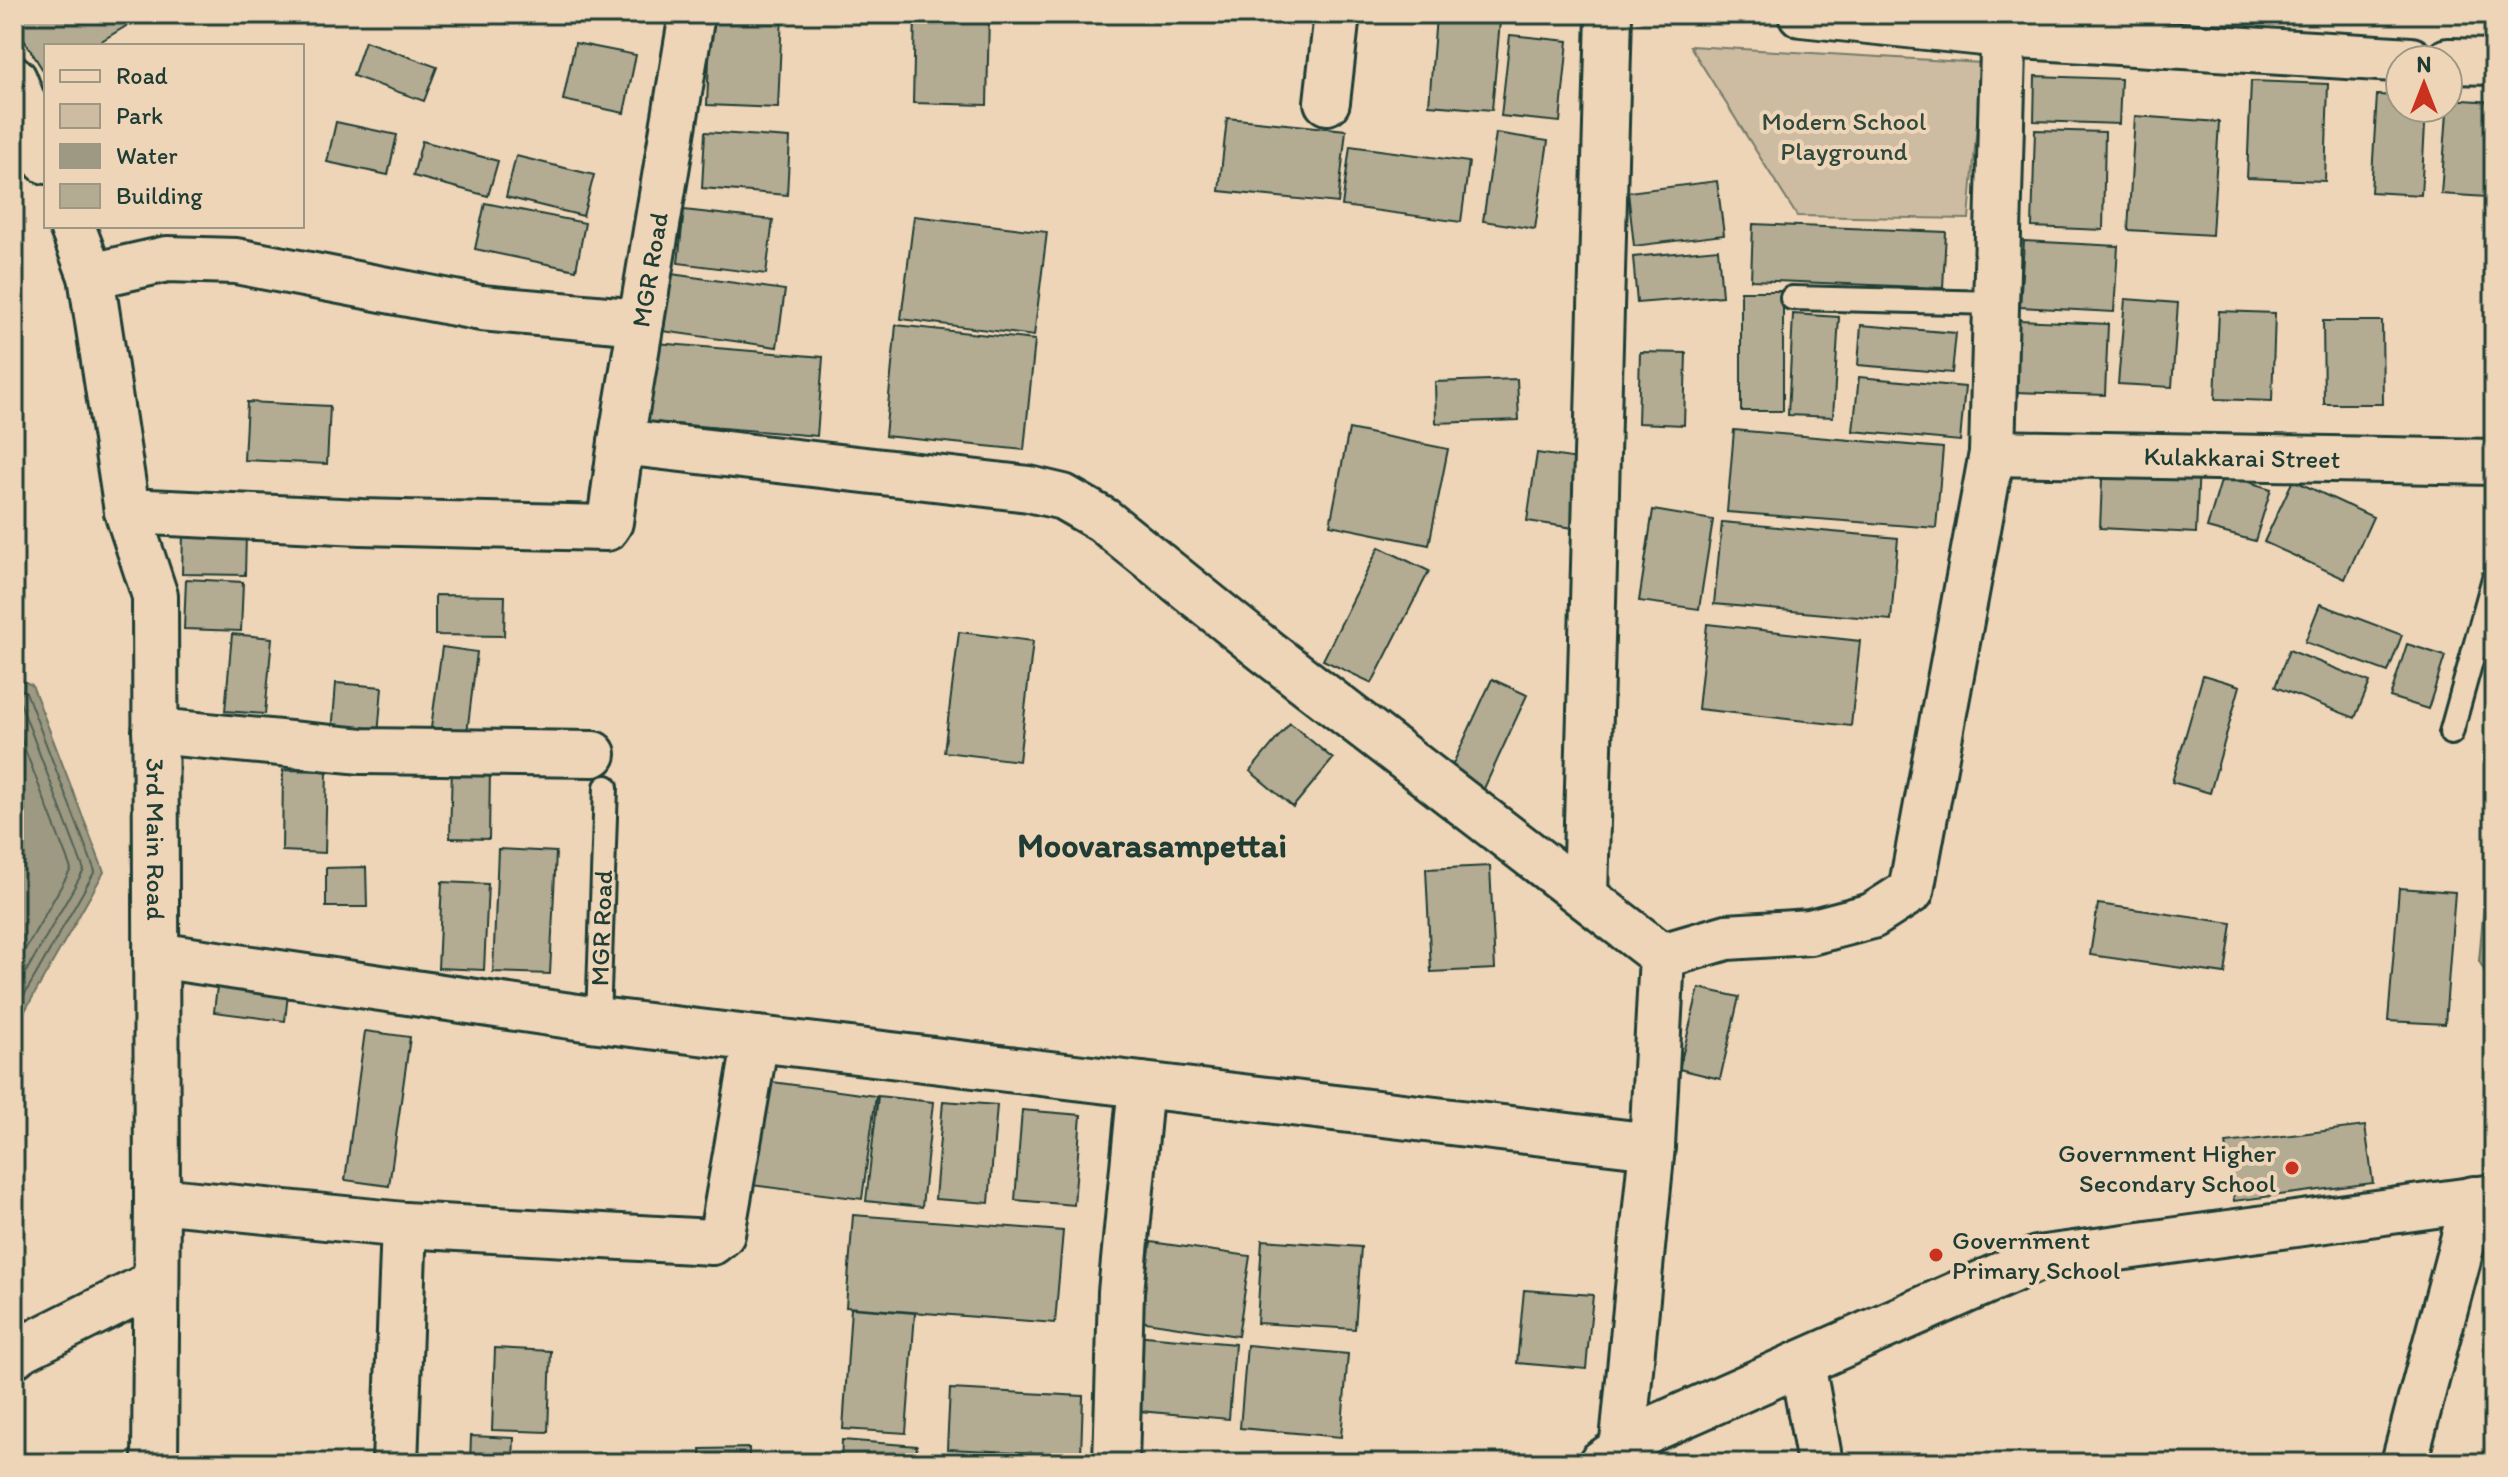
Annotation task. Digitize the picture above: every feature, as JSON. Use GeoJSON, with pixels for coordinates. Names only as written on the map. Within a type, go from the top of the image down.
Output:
{"type":"FeatureCollection","features":[{"type":"Feature","properties":{"kind":"street","name":"MGR Road"},"geometry":{"type":"LineString","coordinates":[[127,511],[361,522],[603,529],[608,525],[692,14]]}},
{"type":"Feature","properties":{"kind":"street"},"geometry":{"type":"LineString","coordinates":[[1327,102],[1337,14]]}},
{"type":"Feature","properties":{"kind":"street"},"geometry":{"type":"LineString","coordinates":[[1585,896],[1609,14]]}},
{"type":"Feature","properties":{"kind":"street"},"geometry":{"type":"LineString","coordinates":[[1801,14],[2003,25],[2384,58]]}},
{"type":"Feature","properties":{"kind":"street"},"geometry":{"type":"LineString","coordinates":[[1662,956],[1727,937],[1810,932],[1872,916],[1911,891],[1992,453],[2003,25]]}},
{"type":"Feature","properties":{"kind":"street"},"geometry":{"type":"LineString","coordinates":[[2464,61],[2494,62]]}},
{"type":"Feature","properties":{"kind":"street"},"geometry":{"type":"LineString","coordinates":[[14,79],[44,156]]}},
{"type":"Feature","properties":{"kind":"street","name":"3rd Main Road"},"geometry":{"type":"LineString","coordinates":[[73,228],[91,276],[127,511],[155,596],[155,1463]]}},
{"type":"Feature","properties":{"kind":"street"},"geometry":{"type":"LineString","coordinates":[[91,276],[167,259],[236,261],[481,308],[641,322]]}},
{"type":"Feature","properties":{"kind":"street"},"geometry":{"type":"LineString","coordinates":[[621,442],[1029,489],[1063,497],[1103,520],[1267,652],[1662,956]]}},
{"type":"Feature","properties":{"kind":"street","name":"Kulakkarai Street"},"geometry":{"type":"LineString","coordinates":[[1992,453],[2494,462]]}},
{"type":"Feature","properties":{"kind":"street"},"geometry":{"type":"LineString","coordinates":[[155,731],[600,770]]}},
{"type":"Feature","properties":{"kind":"street"},"geometry":{"type":"LineString","coordinates":[[156,955],[598,1020],[1652,1146]]}},
{"type":"Feature","properties":{"kind":"street"},"geometry":{"type":"LineString","coordinates":[[1612,1457],[1652,1146],[1662,956]]}},
{"type":"Feature","properties":{"kind":"street"},"geometry":{"type":"LineString","coordinates":[[157,1200],[404,1225],[712,1242],[722,1234],[756,1039]]}},
{"type":"Feature","properties":{"kind":"street"},"geometry":{"type":"LineString","coordinates":[[1116,1463],[1121,1292],[1141,1085]]}},
{"type":"Feature","properties":{"kind":"street"},"geometry":{"type":"LineString","coordinates":[[1612,1457],[1650,1430],[2037,1259],[2484,1198],[2404,1463]]}},
{"type":"Feature","properties":{"kind":"street"},"geometry":{"type":"LineString","coordinates":[[395,1463],[404,1225]]}},
{"type":"Feature","properties":{"kind":"street"},"geometry":{"type":"LineString","coordinates":[[14,1355],[156,1282]]}},
{"type":"Feature","properties":{"kind":"street"},"geometry":{"type":"LineString","coordinates":[[1802,1363],[1820,1463]]}},
{"type":"Feature","properties":{"kind":"lane"},"geometry":{"type":"LineString","coordinates":[[1792,298],[1996,303]]}},
{"type":"Feature","properties":{"kind":"lane"},"geometry":{"type":"LineString","coordinates":[[2451,733],[2494,578]]}},
{"type":"Feature","properties":{"kind":"lane","name":"MGR Road"},"geometry":{"type":"LineString","coordinates":[[598,1020],[600,770]]}},
{"type":"Feature","properties":{"kind":"green space","name":"Modern School Playground"},"geometry":{"type":"Polygon","coordinates":[[[1690,46],[1982,63],[1969,219],[1797,216],[1690,46]]]}},
{"type":"Feature","properties":{"kind":"water"},"geometry":{"type":"Polygon","coordinates":[[[14,677],[32,685],[104,872],[14,1030],[14,677]]]}},
{"type":"Feature","properties":{"kind":"water"},"geometry":{"type":"Polygon","coordinates":[[[2494,788],[2494,988],[2479,961],[2494,788]]]}},
{"type":"Feature","properties":{"kind":"building"},"geometry":{"type":"Polygon","coordinates":[[[14,14],[146,14],[96,44],[44,44],[44,72],[14,24],[14,14]]]}},
{"type":"Feature","properties":{"kind":"building"},"geometry":{"type":"Polygon","coordinates":[[[711,14],[782,14],[778,108],[707,105],[711,14]]]}},
{"type":"Feature","properties":{"kind":"building"},"geometry":{"type":"Polygon","coordinates":[[[915,14],[989,14],[987,105],[913,103],[915,14]]]}},
{"type":"Feature","properties":{"kind":"building"},"geometry":{"type":"Polygon","coordinates":[[[2138,14],[2181,14],[2181,21],[2138,19],[2138,14]]]}},
{"type":"Feature","properties":{"kind":"building"},"geometry":{"type":"Polygon","coordinates":[[[1436,16],[1500,21],[1492,110],[1429,105],[1436,16]]]}},
{"type":"Feature","properties":{"kind":"building"},"geometry":{"type":"Polygon","coordinates":[[[1510,35],[1568,41],[1560,122],[1501,116],[1510,35]]]}},
{"type":"Feature","properties":{"kind":"building"},"geometry":{"type":"Polygon","coordinates":[[[365,41],[437,67],[424,101],[353,76],[365,41]]]}},
{"type":"Feature","properties":{"kind":"building"},"geometry":{"type":"Polygon","coordinates":[[[575,43],[636,55],[624,113],[563,100],[575,43]]]}},
{"type":"Feature","properties":{"kind":"building"},"geometry":{"type":"Polygon","coordinates":[[[2035,76],[2121,79],[2119,124],[2034,121],[2035,76]]]}},
{"type":"Feature","properties":{"kind":"building"},"geometry":{"type":"Polygon","coordinates":[[[2251,81],[2328,84],[2325,181],[2247,178],[2251,81]]]}},
{"type":"Feature","properties":{"kind":"building"},"geometry":{"type":"Polygon","coordinates":[[[2377,95],[2384,95],[2384,124],[2425,124],[2421,195],[2371,192],[2377,95]]]}},
{"type":"Feature","properties":{"kind":"building"},"geometry":{"type":"Polygon","coordinates":[[[2464,100],[2493,102],[2486,197],[2441,194],[2446,124],[2464,124],[2464,100]]]}},
{"type":"Feature","properties":{"kind":"building"},"geometry":{"type":"Polygon","coordinates":[[[2135,116],[2219,122],[2212,235],[2128,230],[2135,116]]]}},
{"type":"Feature","properties":{"kind":"building"},"geometry":{"type":"Polygon","coordinates":[[[1227,118],[1346,130],[1338,203],[1219,191],[1227,118]]]}},
{"type":"Feature","properties":{"kind":"building"},"geometry":{"type":"Polygon","coordinates":[[[336,122],[397,135],[388,175],[327,162],[336,122]]]}},
{"type":"Feature","properties":{"kind":"building"},"geometry":{"type":"Polygon","coordinates":[[[2035,130],[2105,132],[2103,230],[2032,227],[2035,130]]]}},
{"type":"Feature","properties":{"kind":"building"},"geometry":{"type":"Polygon","coordinates":[[[705,132],[790,138],[787,195],[702,188],[705,132]]]}},
{"type":"Feature","properties":{"kind":"building"},"geometry":{"type":"Polygon","coordinates":[[[1496,133],[1548,141],[1535,229],[1483,221],[1496,133]]]}},
{"type":"Feature","properties":{"kind":"building"},"geometry":{"type":"Polygon","coordinates":[[[422,141],[498,161],[488,196],[413,176],[422,141]]]}},
{"type":"Feature","properties":{"kind":"building"},"geometry":{"type":"Polygon","coordinates":[[[1350,146],[1469,162],[1461,222],[1342,206],[1350,146]]]}},
{"type":"Feature","properties":{"kind":"building"},"geometry":{"type":"Polygon","coordinates":[[[516,156],[594,175],[583,216],[506,197],[516,156]]]}},
{"type":"Feature","properties":{"kind":"building"},"geometry":{"type":"Polygon","coordinates":[[[1717,181],[1724,235],[1634,246],[1628,192],[1717,181]]]}},
{"type":"Feature","properties":{"kind":"building"},"geometry":{"type":"Polygon","coordinates":[[[485,203],[585,223],[576,270],[475,249],[485,203]]]}},
{"type":"Feature","properties":{"kind":"building"},"geometry":{"type":"Polygon","coordinates":[[[684,210],[773,220],[766,274],[678,263],[684,210]]]}},
{"type":"Feature","properties":{"kind":"building"},"geometry":{"type":"Polygon","coordinates":[[[914,216],[1047,232],[1034,336],[901,319],[914,216]]]}},
{"type":"Feature","properties":{"kind":"building"},"geometry":{"type":"Polygon","coordinates":[[[1753,224],[1946,232],[1943,288],[1751,280],[1753,224]]]}},
{"type":"Feature","properties":{"kind":"building"},"geometry":{"type":"Polygon","coordinates":[[[2024,241],[2118,246],[2114,312],[2020,307],[2024,241]]]}},
{"type":"Feature","properties":{"kind":"building"},"geometry":{"type":"Polygon","coordinates":[[[1718,249],[1722,296],[1637,303],[1633,257],[1718,249]]]}},
{"type":"Feature","properties":{"kind":"building"},"geometry":{"type":"Polygon","coordinates":[[[664,273],[785,290],[777,347],[655,330],[664,273]]]}},
{"type":"Feature","properties":{"kind":"building"},"geometry":{"type":"Polygon","coordinates":[[[1741,291],[1783,291],[1783,411],[1741,411],[1741,291]]]}},
{"type":"Feature","properties":{"kind":"building"},"geometry":{"type":"Polygon","coordinates":[[[2125,299],[2178,303],[2172,387],[2118,384],[2125,299]]]}},
{"type":"Feature","properties":{"kind":"building"},"geometry":{"type":"Polygon","coordinates":[[[2219,311],[2275,313],[2272,401],[2215,399],[2219,311]]]}},
{"type":"Feature","properties":{"kind":"building"},"geometry":{"type":"Polygon","coordinates":[[[1793,314],[1839,317],[1833,417],[1788,415],[1793,314]]]}},
{"type":"Feature","properties":{"kind":"building"},"geometry":{"type":"Polygon","coordinates":[[[2019,320],[2108,324],[2105,395],[2016,392],[2019,320]]]}},
{"type":"Feature","properties":{"kind":"building"},"geometry":{"type":"Polygon","coordinates":[[[2323,321],[2382,321],[2383,404],[2324,404],[2323,321]]]}},
{"type":"Feature","properties":{"kind":"building"},"geometry":{"type":"Polygon","coordinates":[[[896,325],[1035,340],[1024,450],[885,436],[896,325]]]}},
{"type":"Feature","properties":{"kind":"building"},"geometry":{"type":"Polygon","coordinates":[[[1861,325],[1956,333],[1952,373],[1858,365],[1861,325]]]}},
{"type":"Feature","properties":{"kind":"building"},"geometry":{"type":"Polygon","coordinates":[[[644,342],[823,357],[817,436],[639,421],[644,342]]]}},
{"type":"Feature","properties":{"kind":"building"},"geometry":{"type":"Polygon","coordinates":[[[1640,352],[1686,353],[1684,425],[1638,423],[1640,352]]]}},
{"type":"Feature","properties":{"kind":"building"},"geometry":{"type":"Polygon","coordinates":[[[1859,377],[1965,387],[1960,441],[1853,431],[1859,377]]]}},
{"type":"Feature","properties":{"kind":"building"},"geometry":{"type":"Polygon","coordinates":[[[1517,379],[1519,420],[1436,423],[1435,382],[1517,379]]]}},
{"type":"Feature","properties":{"kind":"building"},"geometry":{"type":"Polygon","coordinates":[[[247,402],[330,406],[327,464],[244,460],[247,402]]]}},
{"type":"Feature","properties":{"kind":"building"},"geometry":{"type":"Polygon","coordinates":[[[1349,429],[1448,449],[1429,545],[1330,525],[1349,429]]]}},
{"type":"Feature","properties":{"kind":"building"},"geometry":{"type":"Polygon","coordinates":[[[1734,430],[1943,448],[1936,528],[1727,512],[1734,430]]]}},
{"type":"Feature","properties":{"kind":"building"},"geometry":{"type":"Polygon","coordinates":[[[1537,453],[1585,460],[1574,528],[1527,521],[1537,453]]]}},
{"type":"Feature","properties":{"kind":"building"},"geometry":{"type":"Polygon","coordinates":[[[2103,457],[2199,463],[2196,533],[2100,528],[2103,457]]]}},
{"type":"Feature","properties":{"kind":"building"},"geometry":{"type":"Polygon","coordinates":[[[2223,474],[2271,489],[2255,541],[2207,528],[2223,474]]]}},
{"type":"Feature","properties":{"kind":"building"},"geometry":{"type":"Polygon","coordinates":[[[2293,480],[2373,517],[2345,579],[2264,542],[2293,480]]]}},
{"type":"Feature","properties":{"kind":"building"},"geometry":{"type":"Polygon","coordinates":[[[1653,510],[1713,520],[1699,609],[1639,601],[1653,510]]]}},
{"type":"Feature","properties":{"kind":"building"},"geometry":{"type":"Polygon","coordinates":[[[1722,522],[1898,538],[1891,620],[1714,604],[1722,522]]]}},
{"type":"Feature","properties":{"kind":"building"},"geometry":{"type":"Polygon","coordinates":[[[183,533],[246,535],[245,575],[182,574],[183,533]]]}},
{"type":"Feature","properties":{"kind":"building"},"geometry":{"type":"Polygon","coordinates":[[[1379,547],[1429,571],[1372,683],[1323,660],[1379,547]]]}},
{"type":"Feature","properties":{"kind":"building"},"geometry":{"type":"Polygon","coordinates":[[[186,579],[243,582],[241,631],[184,629],[186,579]]]}},
{"type":"Feature","properties":{"kind":"building"},"geometry":{"type":"Polygon","coordinates":[[[435,595],[505,596],[504,636],[435,635],[435,595]]]}},
{"type":"Feature","properties":{"kind":"building"},"geometry":{"type":"Polygon","coordinates":[[[2320,604],[2402,635],[2388,672],[2305,642],[2320,604]]]}},
{"type":"Feature","properties":{"kind":"building"},"geometry":{"type":"Polygon","coordinates":[[[1707,624],[1860,641],[1851,726],[1698,709],[1707,624]]]}},
{"type":"Feature","properties":{"kind":"building"},"geometry":{"type":"Polygon","coordinates":[[[959,632],[1033,641],[1019,761],[944,752],[959,632]]]}},
{"type":"Feature","properties":{"kind":"building"},"geometry":{"type":"Polygon","coordinates":[[[232,634],[272,638],[265,714],[225,711],[232,634]]]}},
{"type":"Feature","properties":{"kind":"building"},"geometry":{"type":"Polygon","coordinates":[[[2407,644],[2445,656],[2428,709],[2390,697],[2407,644]]]}},
{"type":"Feature","properties":{"kind":"building"},"geometry":{"type":"Polygon","coordinates":[[[442,647],[477,652],[467,733],[431,728],[442,647]]]}},
{"type":"Feature","properties":{"kind":"building"},"geometry":{"type":"Polygon","coordinates":[[[2289,650],[2370,682],[2355,718],[2275,687],[2289,650]]]}},
{"type":"Feature","properties":{"kind":"building"},"geometry":{"type":"Polygon","coordinates":[[[2203,675],[2240,686],[2210,793],[2172,782],[2203,675]]]}},
{"type":"Feature","properties":{"kind":"building"},"geometry":{"type":"Polygon","coordinates":[[[1492,679],[1527,695],[1482,793],[1447,777],[1492,679]]]}},
{"type":"Feature","properties":{"kind":"building"},"geometry":{"type":"Polygon","coordinates":[[[336,683],[382,687],[378,736],[332,733],[336,683]]]}},
{"type":"Feature","properties":{"kind":"building"},"geometry":{"type":"Polygon","coordinates":[[[1290,723],[1333,759],[1293,807],[1250,771],[1290,723]]]}},
{"type":"Feature","properties":{"kind":"building"},"geometry":{"type":"Polygon","coordinates":[[[452,766],[490,768],[489,839],[450,838],[452,766]]]}},
{"type":"Feature","properties":{"kind":"building"},"geometry":{"type":"Polygon","coordinates":[[[283,770],[327,771],[325,853],[282,851],[283,770]]]}},
{"type":"Feature","properties":{"kind":"building"},"geometry":{"type":"Polygon","coordinates":[[[498,849],[556,852],[550,974],[493,972],[498,849]]]}},
{"type":"Feature","properties":{"kind":"building"},"geometry":{"type":"Polygon","coordinates":[[[1490,866],[1495,969],[1431,972],[1426,869],[1490,866]]]}},
{"type":"Feature","properties":{"kind":"building"},"geometry":{"type":"Polygon","coordinates":[[[366,867],[367,907],[326,907],[326,868],[366,867]]]}},
{"type":"Feature","properties":{"kind":"building"},"geometry":{"type":"Polygon","coordinates":[[[442,882],[488,884],[484,970],[438,968],[442,882]]]}},
{"type":"Feature","properties":{"kind":"building"},"geometry":{"type":"Polygon","coordinates":[[[2399,888],[2455,892],[2445,1024],[2388,1021],[2399,888]]]}},
{"type":"Feature","properties":{"kind":"building"},"geometry":{"type":"Polygon","coordinates":[[[2098,904],[2232,923],[2225,974],[2090,955],[2098,904]]]}},
{"type":"Feature","properties":{"kind":"building"},"geometry":{"type":"Polygon","coordinates":[[[217,986],[288,994],[285,1021],[214,1012],[217,986]]]}},
{"type":"Feature","properties":{"kind":"building"},"geometry":{"type":"Polygon","coordinates":[[[1699,988],[1739,997],[1720,1079],[1679,1069],[1699,988]]]}},
{"type":"Feature","properties":{"kind":"building"},"geometry":{"type":"Polygon","coordinates":[[[365,1031],[410,1037],[389,1186],[345,1180],[365,1031]]]}},
{"type":"Feature","properties":{"kind":"building"},"geometry":{"type":"Polygon","coordinates":[[[765,1081],[876,1096],[862,1199],[751,1185],[765,1081]]]}},
{"type":"Feature","properties":{"kind":"building"},"geometry":{"type":"Polygon","coordinates":[[[878,1096],[933,1102],[922,1207],[866,1201],[878,1096]]]}},
{"type":"Feature","properties":{"kind":"building"},"geometry":{"type":"Polygon","coordinates":[[[943,1101],[997,1105],[989,1203],[935,1199],[943,1101]]]}},
{"type":"Feature","properties":{"kind":"building"},"geometry":{"type":"Polygon","coordinates":[[[1022,1110],[1081,1115],[1074,1205],[1015,1200],[1022,1110]]]}},
{"type":"Feature","properties":{"kind":"building"},"geometry":{"type":"Polygon","coordinates":[[[2365,1126],[2373,1183],[2234,1201],[2226,1143],[2365,1126]]]}},
{"type":"Feature","properties":{"kind":"building"},"geometry":{"type":"Polygon","coordinates":[[[853,1215],[1063,1231],[1055,1323],[846,1307],[853,1215]]]}},
{"type":"Feature","properties":{"kind":"building"},"geometry":{"type":"Polygon","coordinates":[[[1262,1240],[1361,1247],[1355,1329],[1257,1323],[1262,1240]]]}},
{"type":"Feature","properties":{"kind":"building"},"geometry":{"type":"Polygon","coordinates":[[[1151,1242],[1250,1256],[1238,1336],[1139,1321],[1151,1242]]]}},
{"type":"Feature","properties":{"kind":"building"},"geometry":{"type":"Polygon","coordinates":[[[1524,1290],[1593,1295],[1586,1369],[1517,1363],[1524,1290]]]}},
{"type":"Feature","properties":{"kind":"building"},"geometry":{"type":"Polygon","coordinates":[[[851,1308],[915,1313],[906,1433],[843,1429],[851,1308]]]}},
{"type":"Feature","properties":{"kind":"building"},"geometry":{"type":"Polygon","coordinates":[[[1134,1335],[1235,1344],[1229,1419],[1128,1410],[1134,1335]]]}},
{"type":"Feature","properties":{"kind":"building"},"geometry":{"type":"Polygon","coordinates":[[[1247,1345],[1348,1354],[1341,1437],[1240,1428],[1247,1345]]]}},
{"type":"Feature","properties":{"kind":"building"},"geometry":{"type":"Polygon","coordinates":[[[495,1348],[551,1351],[548,1432],[492,1430],[495,1348]]]}},
{"type":"Feature","properties":{"kind":"building"},"geometry":{"type":"Polygon","coordinates":[[[950,1389],[1083,1396],[1081,1455],[947,1449],[950,1389]]]}},
{"type":"Feature","properties":{"kind":"building"},"geometry":{"type":"Polygon","coordinates":[[[471,1436],[514,1438],[513,1463],[470,1463],[471,1436]]]}},
{"type":"Feature","properties":{"kind":"building"},"geometry":{"type":"Polygon","coordinates":[[[842,1440],[917,1446],[915,1463],[841,1463],[842,1440]]]}},
{"type":"Feature","properties":{"kind":"building"},"geometry":{"type":"Polygon","coordinates":[[[749,1448],[749,1463],[701,1463],[701,1449],[749,1448]]]}},
{"type":"Feature","properties":{"kind":"place","name":"Government Higher Secondary School"},"geometry":{"type":"Point","coordinates":[2292,1168]}},
{"type":"Feature","properties":{"kind":"place","name":"Government Primary School"},"geometry":{"type":"Point","coordinates":[1936,1255]}},
{"type":"Feature","properties":{"kind":"district","name":"Moovarasampettai"},"geometry":{"type":"Point","coordinates":[1152,845]}}]}
